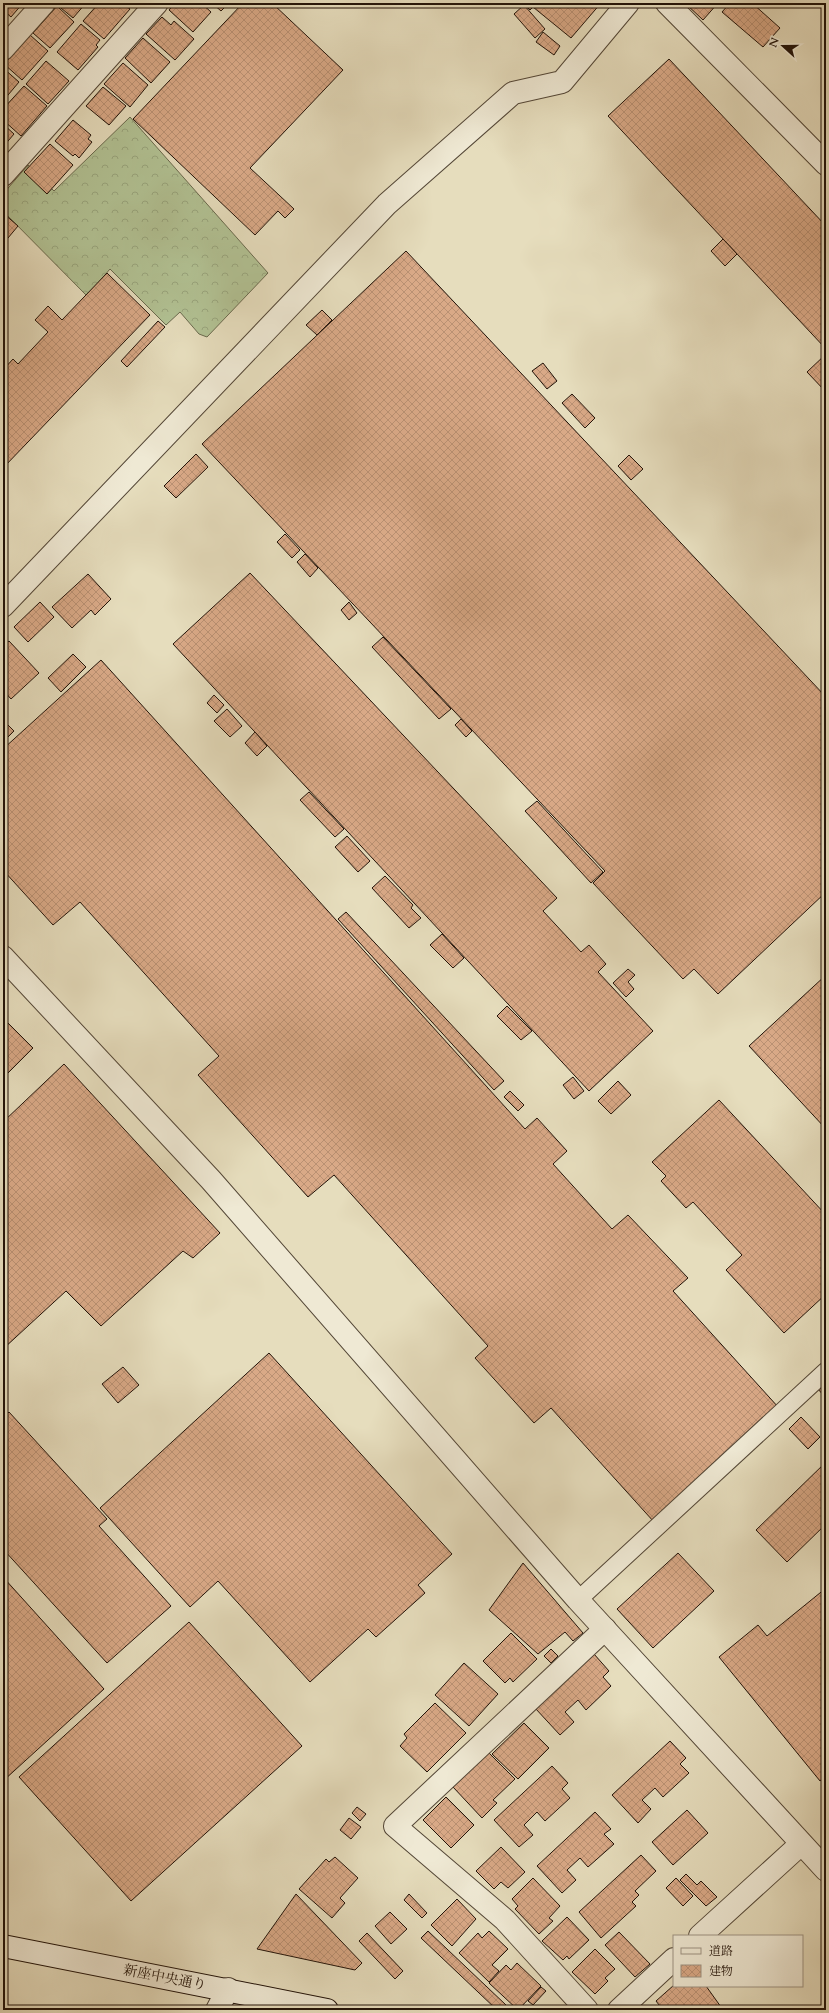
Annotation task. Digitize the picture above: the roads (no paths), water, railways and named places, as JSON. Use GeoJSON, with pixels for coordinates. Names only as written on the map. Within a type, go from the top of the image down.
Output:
{"type":"FeatureCollection","features":[{"type":"Feature","properties":{"kind":"street"},"geometry":{"type":"LineString","coordinates":[[3,49],[44,3]]}},
{"type":"Feature","properties":{"kind":"street"},"geometry":{"type":"LineString","coordinates":[[3,175],[157,3]]}},
{"type":"Feature","properties":{"kind":"street"},"geometry":{"type":"LineString","coordinates":[[3,606],[381,210],[513,93],[562,82],[628,3]]}},
{"type":"Feature","properties":{"kind":"street"},"geometry":{"type":"LineString","coordinates":[[667,3],[826,164]]}},
{"type":"Feature","properties":{"kind":"street"},"geometry":{"type":"LineString","coordinates":[[3,957],[211,1180],[578,1600],[826,1870]]}},
{"type":"Feature","properties":{"kind":"street"},"geometry":{"type":"LineString","coordinates":[[587,2010],[505,1920],[395,1826],[605,1629]]}},
{"type":"Feature","properties":{"kind":"street"},"geometry":{"type":"LineString","coordinates":[[701,1935],[801,1844]]}},
{"type":"Feature","properties":{"kind":"street","name":"新座中央通り"},"geometry":{"type":"LineString","coordinates":[[3,1946],[228,1989],[327,2010]]}},
{"type":"Feature","properties":{"kind":"street"},"geometry":{"type":"LineString","coordinates":[[619,2010],[673,1961]]}},
{"type":"Feature","properties":{"kind":"street"},"geometry":{"type":"LineString","coordinates":[[217,2010],[228,1989]]}},
{"type":"Feature","properties":{"kind":"lane"},"geometry":{"type":"LineString","coordinates":[[578,1600],[826,1371]]}}]}
